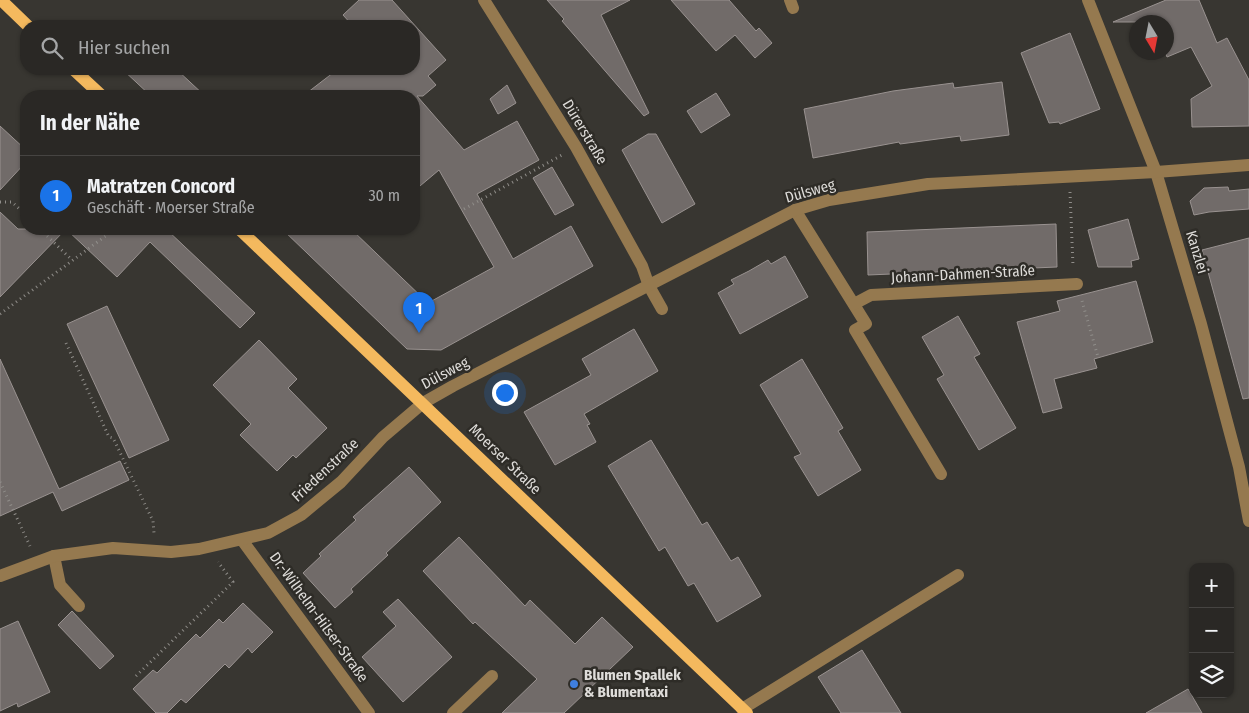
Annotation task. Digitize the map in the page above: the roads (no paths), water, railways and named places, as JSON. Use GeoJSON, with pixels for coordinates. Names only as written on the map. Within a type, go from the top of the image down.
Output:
{"type":"FeatureCollection","features":[{"type":"Feature","properties":{"kind":"main road"},"geometry":{"type":"LineString","coordinates":[[1,0],[22,20]]}},
{"type":"Feature","properties":{"kind":"main road"},"geometry":{"type":"LineString","coordinates":[[79,75],[96,90]]}},
{"type":"Feature","properties":{"kind":"main road","name":"Moerser Straße"},"geometry":{"type":"LineString","coordinates":[[245,235],[424,403],[745,711]]}},
{"type":"Feature","properties":{"kind":"street","name":"Dürerstraße"},"geometry":{"type":"LineString","coordinates":[[484,0],[576,147],[642,266],[649,286],[662,309]]}},
{"type":"Feature","properties":{"kind":"street","name":"Kanzlei"},"geometry":{"type":"LineString","coordinates":[[1088,0],[1156,172],[1201,324],[1237,458],[1249,522]]}},
{"type":"Feature","properties":{"kind":"street","name":"Dülsweg"},"geometry":{"type":"LineString","coordinates":[[424,403],[794,210],[829,200],[928,184],[1249,165]]}},
{"type":"Feature","properties":{"kind":"street"},"geometry":{"type":"LineString","coordinates":[[794,210],[866,324],[855,330],[941,474]]}},
{"type":"Feature","properties":{"kind":"street","name":"Johann-Dahmen-Straße"},"geometry":{"type":"LineString","coordinates":[[854,304],[871,295],[1076,284]]}},
{"type":"Feature","properties":{"kind":"street","name":"Friedenstraße"},"geometry":{"type":"LineString","coordinates":[[0,576],[54,556],[113,548],[171,552],[207,548],[268,533],[301,515],[341,482],[383,437],[424,403]]}},
{"type":"Feature","properties":{"kind":"street","name":"Dr.-Wilhelm-Hilser-Straße"},"geometry":{"type":"LineString","coordinates":[[242,540],[369,713]]}},
{"type":"Feature","properties":{"kind":"street"},"geometry":{"type":"LineString","coordinates":[[54,556],[60,585],[79,606]]}},
{"type":"Feature","properties":{"kind":"street"},"geometry":{"type":"LineString","coordinates":[[745,711],[958,575]]}},
{"type":"Feature","properties":{"kind":"street"},"geometry":{"type":"LineString","coordinates":[[451,712],[492,676]]}},
{"type":"Feature","properties":{"kind":"place","name":"Matratzen Concord"},"geometry":{"type":"Point","coordinates":[419,333]}},
{"type":"Feature","properties":{"kind":"place","name":"Blumen Spallek & Blumentaxi"},"geometry":{"type":"Point","coordinates":[574,684]}}]}
